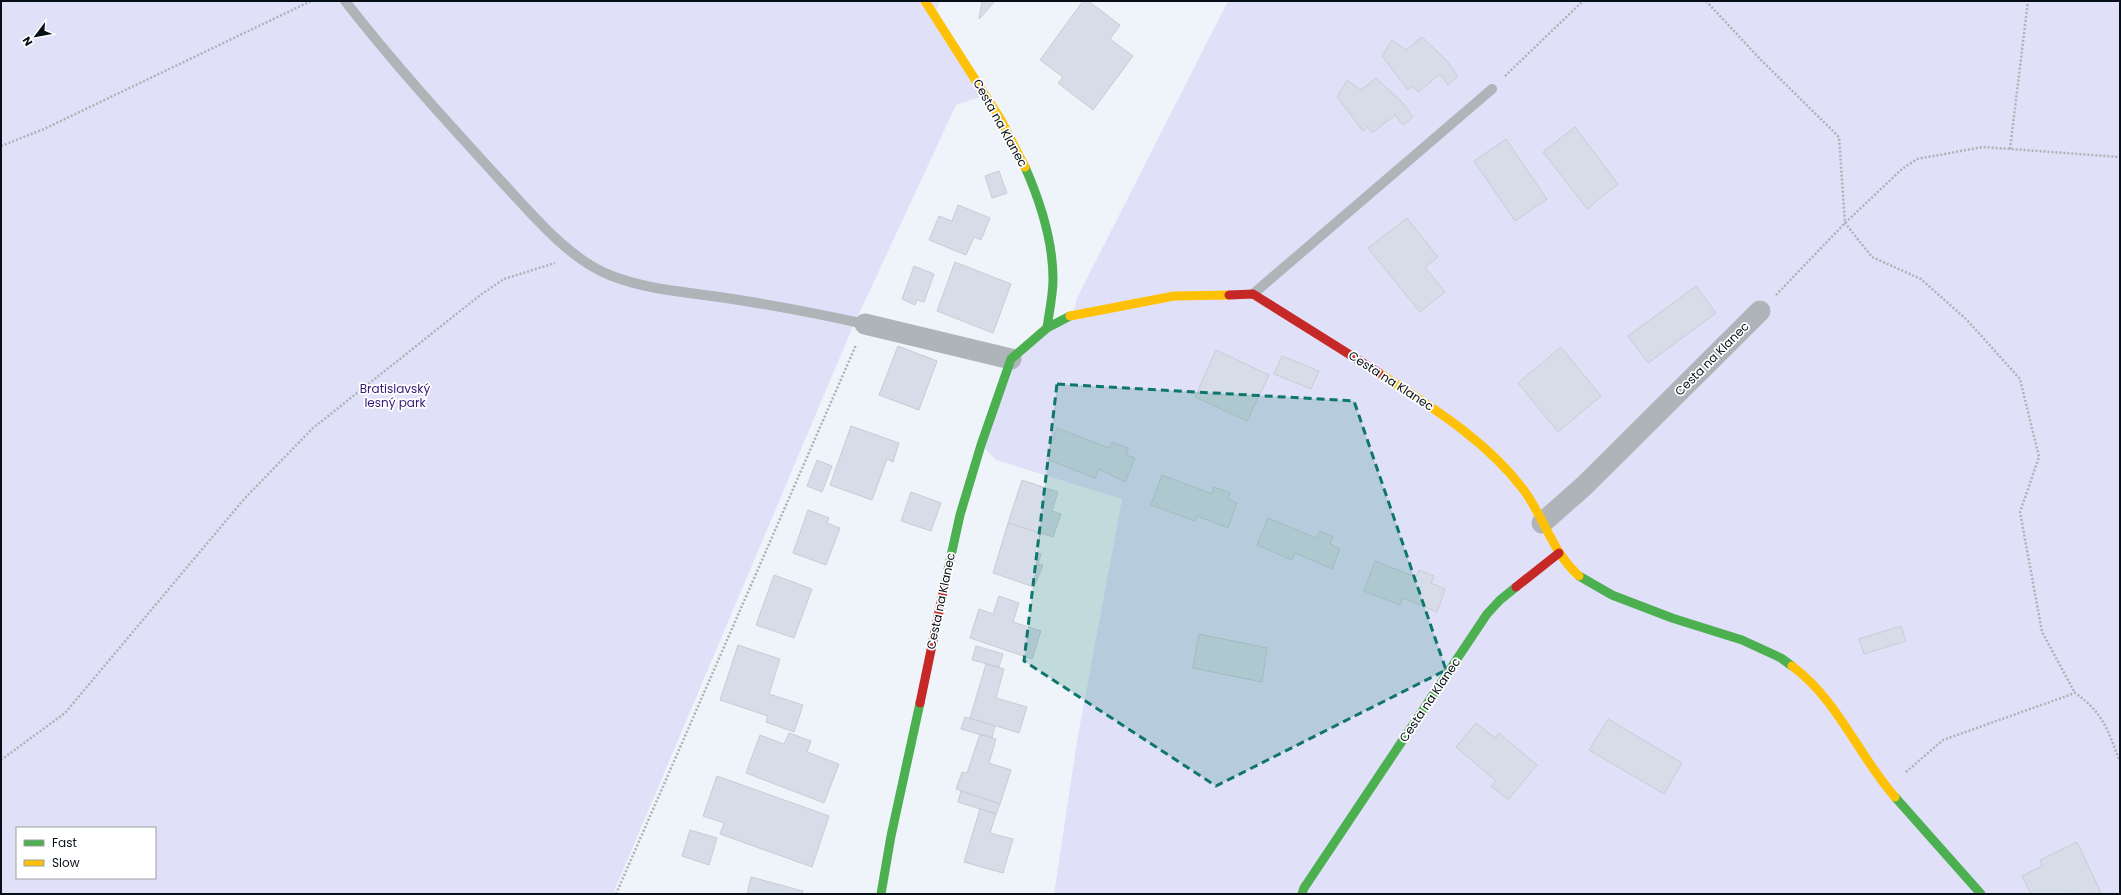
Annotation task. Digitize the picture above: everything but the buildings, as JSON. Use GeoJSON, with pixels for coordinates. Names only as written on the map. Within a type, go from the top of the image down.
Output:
{"type":"FeatureCollection","features":[{"type":"Feature","properties":{"kind":"street","name":"Cesta na Klanec"},"geometry":{"type":"LineString","coordinates":[[925,1],[986,95],[1010,136],[1030,178],[1047,232],[1053,279],[1047,328]]}},
{"type":"Feature","properties":{"kind":"street","name":"Cesta na Klanec"},"geometry":{"type":"LineString","coordinates":[[1253,294],[1311,329],[1452,421],[1492,453],[1512,474],[1524,490],[1559,553],[1500,600],[1487,614],[1304,888],[1302,894]]}},
{"type":"Feature","properties":{"kind":"street"},"geometry":{"type":"LineString","coordinates":[[865,324],[1011,359],[1047,328],[1073,314],[1174,296],[1253,294]]}},
{"type":"Feature","properties":{"kind":"street","name":"Cesta na Klanec"},"geometry":{"type":"LineString","coordinates":[[1542,522],[1584,486],[1760,311]]}},
{"type":"Feature","properties":{"kind":"street","name":"Cesta na Klanec"},"geometry":{"type":"LineString","coordinates":[[881,894],[891,836],[960,515],[981,445],[1011,359]]}},
{"type":"Feature","properties":{"kind":"street"},"geometry":{"type":"LineString","coordinates":[[1559,553],[1570,568],[1581,578],[1612,595],[1672,618],[1742,640],[1781,658],[1808,678],[1833,708],[1887,788],[1981,894]]}},
{"type":"Feature","properties":{"kind":"lane"},"geometry":{"type":"LineString","coordinates":[[346,1],[384,51],[477,155],[538,219],[577,256],[611,276],[656,288],[793,308],[865,324]]}},
{"type":"Feature","properties":{"kind":"lane"},"geometry":{"type":"LineString","coordinates":[[1253,294],[1492,89]]}},
{"type":"Feature","properties":{"kind":"path"},"geometry":{"type":"LineString","coordinates":[[1,146],[44,129],[310,1]]}},
{"type":"Feature","properties":{"kind":"path"},"geometry":{"type":"LineString","coordinates":[[1492,89],[1583,1]]}},
{"type":"Feature","properties":{"kind":"path"},"geometry":{"type":"LineString","coordinates":[[1706,1],[1761,60],[1839,137],[1845,223],[1872,257],[1921,279],[1967,320],[2020,379],[2039,456],[2020,512],[2042,632],[2075,693],[2091,705],[2106,726],[2120,762]]}},
{"type":"Feature","properties":{"kind":"path"},"geometry":{"type":"LineString","coordinates":[[2010,149],[2028,1]]}},
{"type":"Feature","properties":{"kind":"path"},"geometry":{"type":"LineString","coordinates":[[1760,311],[1845,223],[1902,169],[1917,159],[1983,147],[2120,157]]}},
{"type":"Feature","properties":{"kind":"path"},"geometry":{"type":"LineString","coordinates":[[1,760],[65,713],[245,498],[313,428],[479,296],[504,279],[577,256]]}},
{"type":"Feature","properties":{"kind":"path"},"geometry":{"type":"LineString","coordinates":[[616,894],[865,324]]}},
{"type":"Feature","properties":{"kind":"path"},"geometry":{"type":"LineString","coordinates":[[1887,788],[1943,740],[2075,693]]}},
{"type":"Feature","properties":{"kind":"highlighted area"},"geometry":{"type":"Polygon","coordinates":[[[1057,384],[1354,401],[1446,670],[1216,786],[1024,661],[1057,384]]]}},
{"type":"Feature","properties":{"kind":"green space","name":"Bratislavský lesný park"},"geometry":{"type":"Polygon","coordinates":[[[1,1],[940,1],[934,15],[986,95],[956,105],[851,331],[613,894],[1,894],[1,1]]]}},
{"type":"Feature","properties":{"kind":"green space"},"geometry":{"type":"Polygon","coordinates":[[[1228,1],[2120,1],[2120,894],[1054,894],[1077,741],[1122,499],[996,460],[981,445],[1011,359],[1073,314],[1077,298],[1228,1]]]}},
{"type":"Feature","properties":{"kind":"traffic: fast"},"geometry":{"type":"LineString","coordinates":[[1025,167],[1045,222],[1051,250],[1053,285],[1047,328]]}},
{"type":"Feature","properties":{"kind":"traffic: fast"},"geometry":{"type":"LineString","coordinates":[[945,583],[960,515],[981,445],[1011,359],[1047,328],[1070,316]]}},
{"type":"Feature","properties":{"kind":"traffic: fast"},"geometry":{"type":"LineString","coordinates":[[1579,576],[1612,595],[1672,618],[1742,640],[1781,658],[1792,666]]}},
{"type":"Feature","properties":{"kind":"traffic: fast"},"geometry":{"type":"LineString","coordinates":[[1302,894],[1304,888],[1487,614],[1500,600],[1516,587]]}},
{"type":"Feature","properties":{"kind":"traffic: fast"},"geometry":{"type":"LineString","coordinates":[[881,894],[891,836],[920,703]]}},
{"type":"Feature","properties":{"kind":"traffic: fast"},"geometry":{"type":"LineString","coordinates":[[1895,797],[1981,894]]}},
{"type":"Feature","properties":{"kind":"traffic: slow"},"geometry":{"type":"LineString","coordinates":[[925,1],[1001,120],[1025,167]]}},
{"type":"Feature","properties":{"kind":"traffic: slow"},"geometry":{"type":"LineString","coordinates":[[1070,316],[1174,296],[1229,295]]}},
{"type":"Feature","properties":{"kind":"traffic: slow"},"geometry":{"type":"LineString","coordinates":[[1379,373],[1456,425],[1474,439],[1508,471],[1523,489],[1537,511],[1562,556],[1579,576]]}},
{"type":"Feature","properties":{"kind":"traffic: slow"},"geometry":{"type":"LineString","coordinates":[[1792,666],[1808,680],[1835,711],[1870,764],[1895,797]]}},
{"type":"Feature","properties":{"kind":"traffic: jam"},"geometry":{"type":"LineString","coordinates":[[1229,295],[1253,294],[1379,373]]}},
{"type":"Feature","properties":{"kind":"traffic: jam"},"geometry":{"type":"LineString","coordinates":[[1516,587],[1559,553]]}},
{"type":"Feature","properties":{"kind":"traffic: jam"},"geometry":{"type":"LineString","coordinates":[[920,703],[945,583]]}}]}
